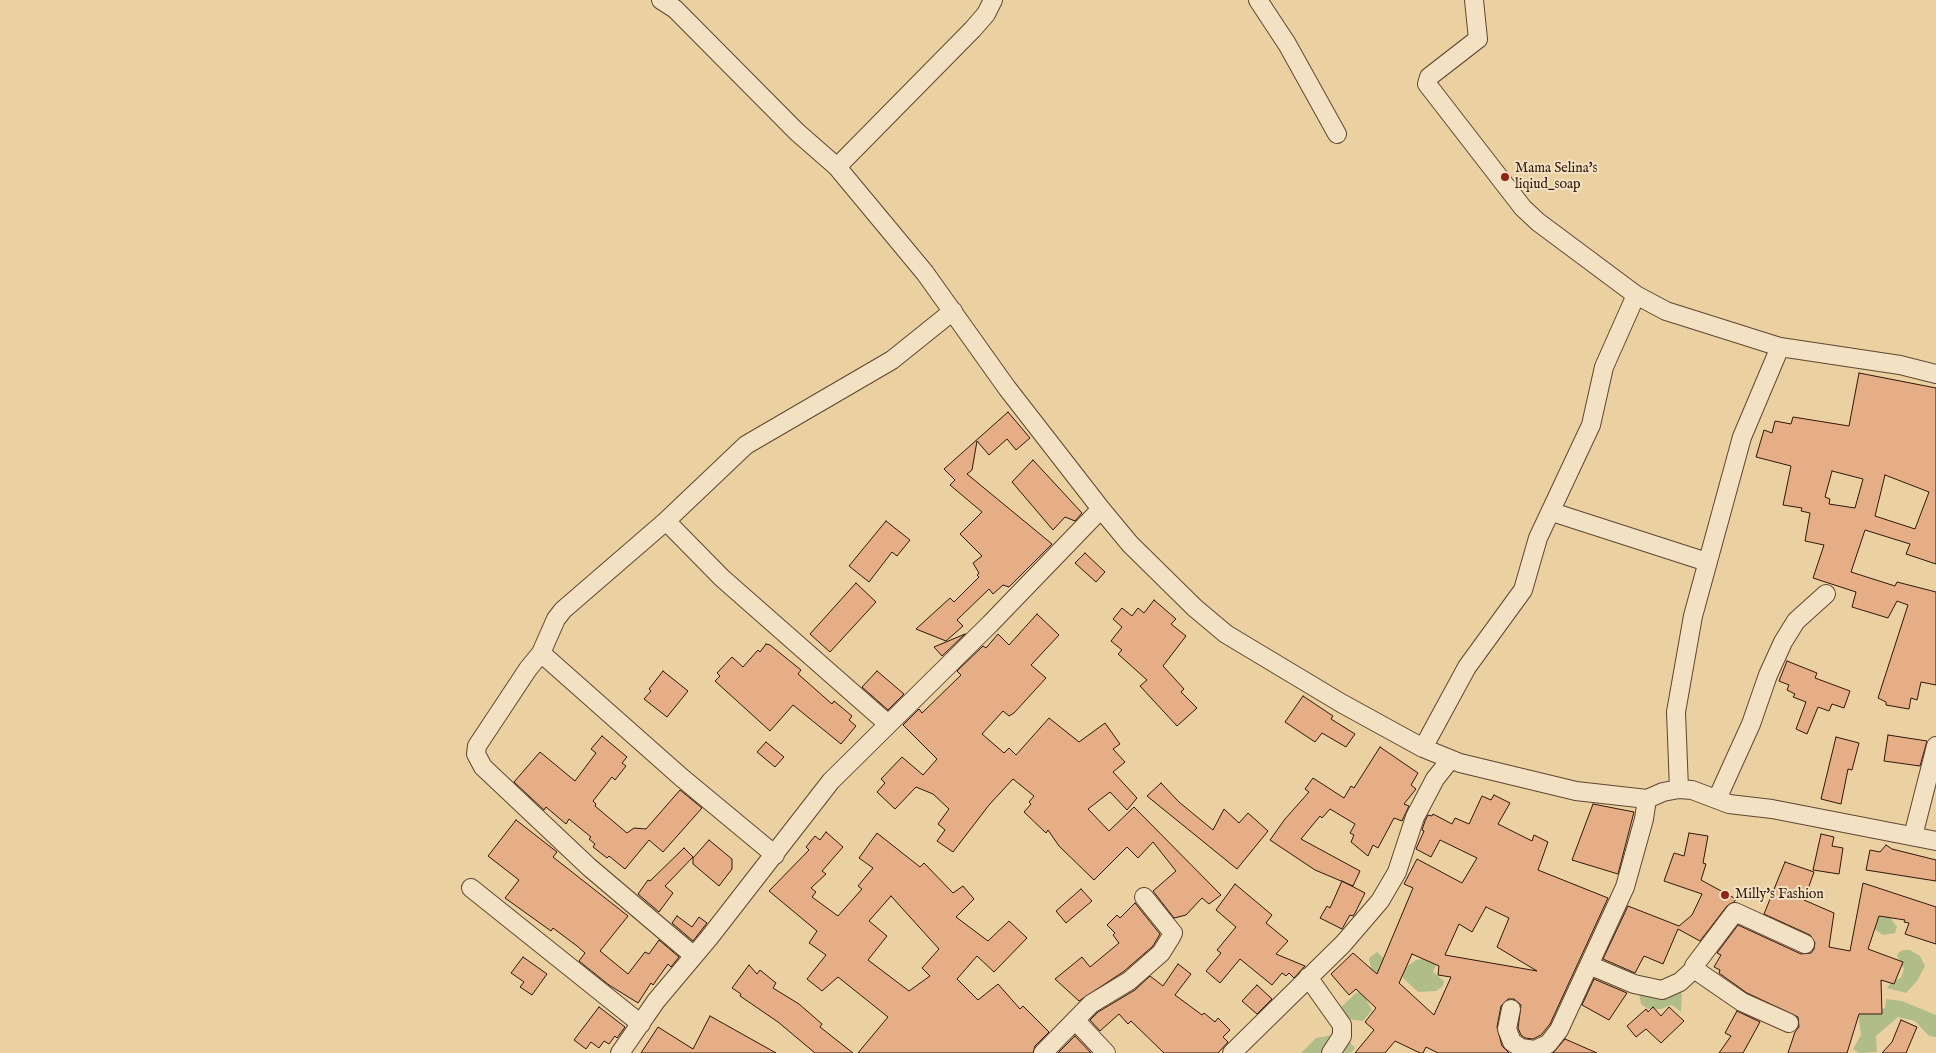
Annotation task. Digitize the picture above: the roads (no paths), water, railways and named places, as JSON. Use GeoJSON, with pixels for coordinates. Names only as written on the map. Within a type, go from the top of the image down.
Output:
{"type":"FeatureCollection","features":[{"type":"Feature","properties":{"kind":"street"},"geometry":{"type":"LineString","coordinates":[[661,0],[675,9],[797,132],[837,167],[926,273],[1007,388],[1101,509],[1144,557],[1195,608],[1226,634],[1341,703],[1423,748],[1450,760],[1576,791],[1647,799],[1679,789],[1692,790],[1729,804],[1772,809],[1936,841]]}},
{"type":"Feature","properties":{"kind":"street"},"geometry":{"type":"LineString","coordinates":[[837,167],[973,29],[986,14],[993,0]]}},
{"type":"Feature","properties":{"kind":"street"},"geometry":{"type":"LineString","coordinates":[[1258,0],[1287,44],[1337,134]]}},
{"type":"Feature","properties":{"kind":"street"},"geometry":{"type":"LineString","coordinates":[[1474,0],[1479,32],[1478,39],[1429,77],[1427,84],[1430,91],[1523,208],[1563,242],[1636,295],[1666,311],[1780,347],[1900,365],[1936,374]]}},
{"type":"Feature","properties":{"kind":"street"},"geometry":{"type":"LineString","coordinates":[[1423,748],[1466,667],[1523,590],[1538,538],[1552,512],[1591,425],[1604,366],[1636,295]]}},
{"type":"Feature","properties":{"kind":"street"},"geometry":{"type":"LineString","coordinates":[[694,956],[589,867],[478,760],[478,746],[528,669],[541,653],[556,620],[564,610],[666,522],[746,445],[892,360],[952,311]]}},
{"type":"Feature","properties":{"kind":"street"},"geometry":{"type":"LineString","coordinates":[[1679,789],[1676,712],[1693,616],[1742,437],[1780,347]]}},
{"type":"Feature","properties":{"kind":"street"},"geometry":{"type":"LineString","coordinates":[[620,1053],[656,1001],[694,956],[831,781],[984,630],[1101,509]]}},
{"type":"Feature","properties":{"kind":"street"},"geometry":{"type":"LineString","coordinates":[[1552,512],[1707,562]]}},
{"type":"Feature","properties":{"kind":"street"},"geometry":{"type":"LineString","coordinates":[[666,522],[722,578],[888,724]]}},
{"type":"Feature","properties":{"kind":"street"},"geometry":{"type":"LineString","coordinates":[[1717,799],[1752,724],[1768,674],[1783,642],[1796,621],[1826,594]]}},
{"type":"Feature","properties":{"kind":"street"},"geometry":{"type":"LineString","coordinates":[[541,653],[681,777],[775,854]]}},
{"type":"Feature","properties":{"kind":"street"},"geometry":{"type":"LineString","coordinates":[[1913,836],[1936,746]]}},
{"type":"Feature","properties":{"kind":"street"},"geometry":{"type":"LineString","coordinates":[[1232,1053],[1343,944],[1380,901],[1397,872],[1415,816],[1435,779],[1450,760]]}},
{"type":"Feature","properties":{"kind":"street"},"geometry":{"type":"LineString","coordinates":[[1511,1009],[1507,1029],[1510,1047],[1535,1050],[1548,1044],[1559,1030],[1625,887],[1644,819],[1647,799]]}},
{"type":"Feature","properties":{"kind":"street"},"geometry":{"type":"LineString","coordinates":[[471,888],[640,1024]]}},
{"type":"Feature","properties":{"kind":"street"},"geometry":{"type":"LineString","coordinates":[[1043,1053],[1091,1004],[1129,981],[1161,953],[1173,933],[1144,897]]}},
{"type":"Feature","properties":{"kind":"street"},"geometry":{"type":"LineString","coordinates":[[1588,965],[1634,984],[1662,990],[1680,982],[1694,969],[1694,966],[1735,912],[1805,944]]}},
{"type":"Feature","properties":{"kind":"street"},"geometry":{"type":"LineString","coordinates":[[1694,969],[1742,1002],[1789,1023]]}},
{"type":"Feature","properties":{"kind":"street"},"geometry":{"type":"LineString","coordinates":[[1308,977],[1342,1025],[1342,1036],[1331,1053]]}},
{"type":"Feature","properties":{"kind":"street"},"geometry":{"type":"LineString","coordinates":[[1074,1020],[1106,1053]]}},
{"type":"Feature","properties":{"kind":"place","name":"Mama Selina's liqiud_soap"},"geometry":{"type":"Point","coordinates":[1505,177]}},
{"type":"Feature","properties":{"kind":"place","name":"Milly's Fashion"},"geometry":{"type":"Point","coordinates":[1725,895]}}]}
